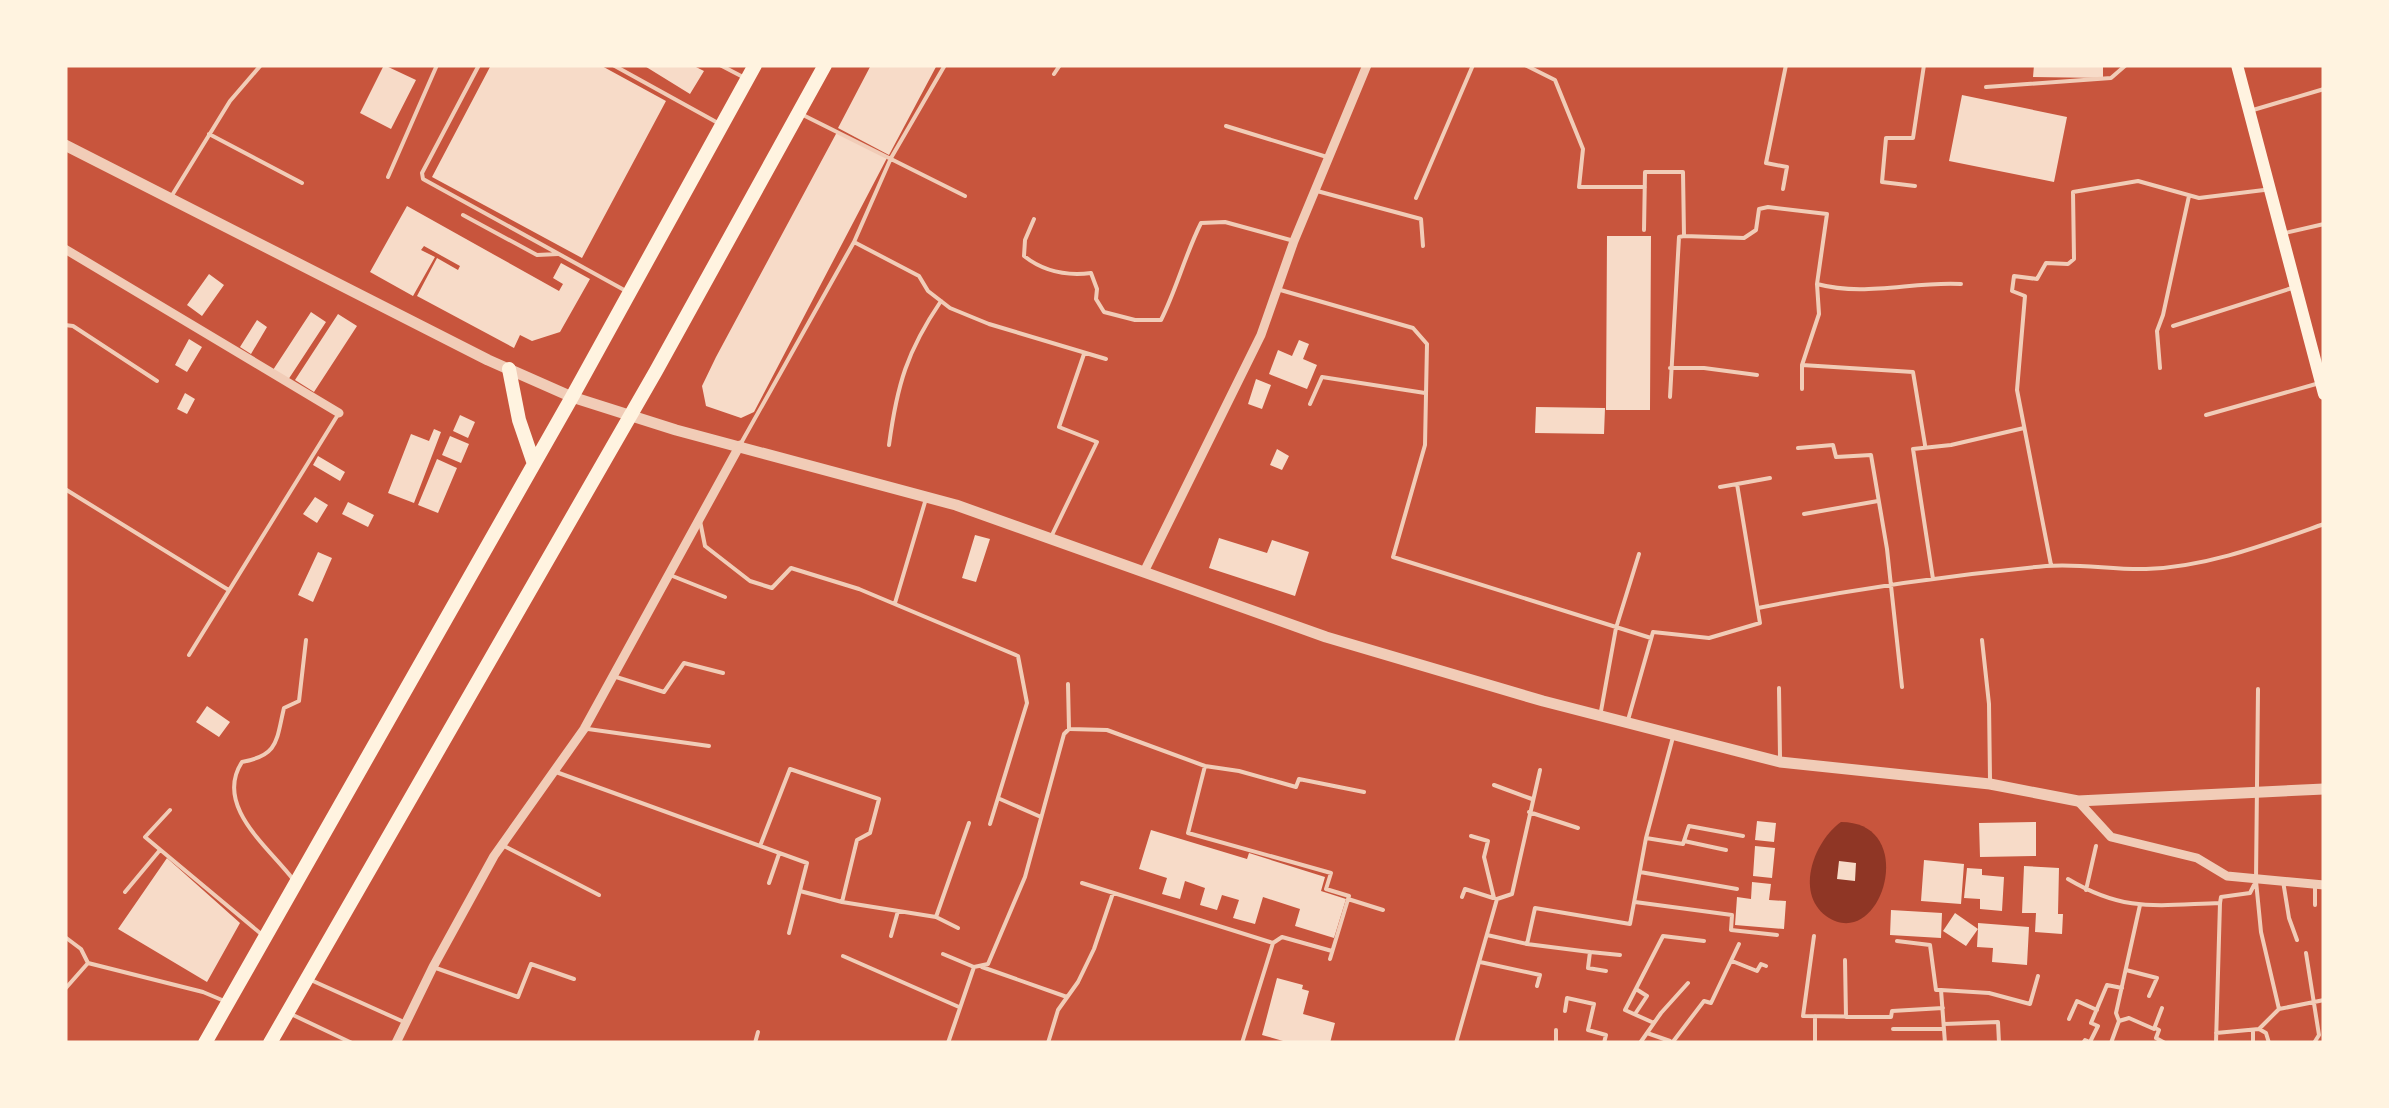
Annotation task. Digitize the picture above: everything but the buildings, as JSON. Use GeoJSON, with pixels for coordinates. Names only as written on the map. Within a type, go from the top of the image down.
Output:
{"type":"FeatureCollection","features":[{"type":"Feature","properties":{"kind":"main road"},"geometry":{"type":"LineString","coordinates":[[270,1043],[631,415],[824,65]]}},
{"type":"Feature","properties":{"kind":"main road"},"geometry":{"type":"LineString","coordinates":[[2236,65],[2322,388]]}},
{"type":"Feature","properties":{"kind":"main road"},"geometry":{"type":"LineString","coordinates":[[205,1043],[572,398],[751,72]]}},
{"type":"Feature","properties":{"kind":"main road"},"geometry":{"type":"LineString","coordinates":[[509,369],[519,420],[533,462]]}},
{"type":"Feature","properties":{"kind":"street"},"geometry":{"type":"LineString","coordinates":[[1144,572],[1261,336],[1294,241],[1367,65]]}},
{"type":"Feature","properties":{"kind":"street"},"geometry":{"type":"LineString","coordinates":[[65,146],[572,398],[926,497],[1326,637],[1600,716],[1780,762],[1990,784],[2078,801],[2324,789]]}},
{"type":"Feature","properties":{"kind":"street"},"geometry":{"type":"LineString","coordinates":[[65,249],[339,413]]}},
{"type":"Feature","properties":{"kind":"street"},"geometry":{"type":"LineString","coordinates":[[396,1043],[433,967],[502,846],[584,728],[740,445]]}},
{"type":"Feature","properties":{"kind":"street"},"geometry":{"type":"LineString","coordinates":[[2078,801],[2112,837],[2197,858],[2227,876],[2320,884]]}},
{"type":"Feature","properties":{"kind":"lane"},"geometry":{"type":"LineString","coordinates":[[171,198],[242,85],[261,65]]}},
{"type":"Feature","properties":{"kind":"lane"},"geometry":{"type":"LineString","coordinates":[[388,177],[437,65]]}},
{"type":"Feature","properties":{"kind":"lane"},"geometry":{"type":"LineString","coordinates":[[479,65],[422,174],[423,179],[628,292]]}},
{"type":"Feature","properties":{"kind":"lane"},"geometry":{"type":"LineString","coordinates":[[613,65],[722,125]]}},
{"type":"Feature","properties":{"kind":"lane"},"geometry":{"type":"LineString","coordinates":[[720,65],[751,72]]}},
{"type":"Feature","properties":{"kind":"lane"},"geometry":{"type":"LineString","coordinates":[[740,445],[854,242],[891,158],[945,65]]}},
{"type":"Feature","properties":{"kind":"lane"},"geometry":{"type":"LineString","coordinates":[[1054,74],[1060,65]]}},
{"type":"Feature","properties":{"kind":"lane"},"geometry":{"type":"LineString","coordinates":[[1416,198],[1473,65]]}},
{"type":"Feature","properties":{"kind":"lane"},"geometry":{"type":"LineString","coordinates":[[1524,65],[1555,80],[1582,149],[1579,187],[1645,187]]}},
{"type":"Feature","properties":{"kind":"lane"},"geometry":{"type":"LineString","coordinates":[[1783,189],[1787,166],[1766,162],[1786,65]]}},
{"type":"Feature","properties":{"kind":"lane"},"geometry":{"type":"LineString","coordinates":[[1915,186],[1882,182],[1886,138],[1913,138],[1924,65]]}},
{"type":"Feature","properties":{"kind":"lane"},"geometry":{"type":"LineString","coordinates":[[1986,87],[2111,78],[2126,65]]}},
{"type":"Feature","properties":{"kind":"lane"},"geometry":{"type":"LineString","coordinates":[[2249,111],[2324,89]]}},
{"type":"Feature","properties":{"kind":"lane"},"geometry":{"type":"LineString","coordinates":[[799,113],[964,196]]}},
{"type":"Feature","properties":{"kind":"lane"},"geometry":{"type":"LineString","coordinates":[[1226,126],[1327,157]]}},
{"type":"Feature","properties":{"kind":"lane"},"geometry":{"type":"LineString","coordinates":[[209,134],[302,183]]}},
{"type":"Feature","properties":{"kind":"lane"},"geometry":{"type":"LineString","coordinates":[[1644,230],[1645,172],[1683,172],[1684,236]]}},
{"type":"Feature","properties":{"kind":"lane"},"geometry":{"type":"LineString","coordinates":[[2051,565],[2017,390],[2025,296],[2012,292],[2014,276],[2036,278],[2046,264],[2068,264],[2074,259],[2073,192],[2138,181],[2199,198],[2268,189]]}},
{"type":"Feature","properties":{"kind":"lane"},"geometry":{"type":"LineString","coordinates":[[1314,190],[1421,218],[1423,246]]}},
{"type":"Feature","properties":{"kind":"lane"},"geometry":{"type":"LineString","coordinates":[[2160,368],[2156,331],[2164,315],[2190,196]]}},
{"type":"Feature","properties":{"kind":"lane"},"geometry":{"type":"LineString","coordinates":[[1670,396],[1679,238],[1744,238],[1756,230],[1759,209],[1768,207],[1827,214],[1817,284],[1819,314],[1802,366],[1802,389]]}},
{"type":"Feature","properties":{"kind":"lane"},"geometry":{"type":"LineString","coordinates":[[463,215],[537,255],[558,254]]}},
{"type":"Feature","properties":{"kind":"lane"},"geometry":{"type":"LineString","coordinates":[[1034,219],[1025,240],[1024,256],[1037,266],[1091,273],[1096,298],[1104,312],[1134,320],[1161,320],[1201,223],[1225,222],[1294,241]]}},
{"type":"Feature","properties":{"kind":"lane"},"geometry":{"type":"LineString","coordinates":[[2280,234],[2324,224]]}},
{"type":"Feature","properties":{"kind":"lane"},"geometry":{"type":"LineString","coordinates":[[854,242],[918,276],[928,291],[942,301],[989,324],[1106,360]]}},
{"type":"Feature","properties":{"kind":"lane"},"geometry":{"type":"LineString","coordinates":[[1817,284],[1840,290],[1908,289],[1925,282],[1961,284]]}},
{"type":"Feature","properties":{"kind":"lane"},"geometry":{"type":"LineString","coordinates":[[2173,326],[2295,287]]}},
{"type":"Feature","properties":{"kind":"lane"},"geometry":{"type":"LineString","coordinates":[[1277,289],[1413,328],[1427,344],[1425,445],[1393,557],[1651,638]]}},
{"type":"Feature","properties":{"kind":"lane"},"geometry":{"type":"LineString","coordinates":[[890,445],[904,369],[918,335],[942,301]]}},
{"type":"Feature","properties":{"kind":"lane"},"geometry":{"type":"LineString","coordinates":[[65,325],[73,326],[157,381]]}},
{"type":"Feature","properties":{"kind":"lane"},"geometry":{"type":"LineString","coordinates":[[1050,539],[1097,442],[1059,427],[1085,353]]}},
{"type":"Feature","properties":{"kind":"lane"},"geometry":{"type":"LineString","coordinates":[[1802,366],[1912,372],[1926,447]]}},
{"type":"Feature","properties":{"kind":"lane"},"geometry":{"type":"LineString","coordinates":[[1670,368],[1757,375]]}},
{"type":"Feature","properties":{"kind":"lane"},"geometry":{"type":"LineString","coordinates":[[1310,404],[1322,377],[1426,393]]}},
{"type":"Feature","properties":{"kind":"lane"},"geometry":{"type":"LineString","coordinates":[[2206,415],[2322,388]]}},
{"type":"Feature","properties":{"kind":"lane"},"geometry":{"type":"LineString","coordinates":[[189,655],[339,413]]}},
{"type":"Feature","properties":{"kind":"lane"},"geometry":{"type":"LineString","coordinates":[[1933,580],[1913,449],[1952,445],[2024,428]]}},
{"type":"Feature","properties":{"kind":"lane"},"geometry":{"type":"LineString","coordinates":[[1798,448],[1834,444],[1836,457],[1872,455],[1902,686]]}},
{"type":"Feature","properties":{"kind":"lane"},"geometry":{"type":"LineString","coordinates":[[1720,487],[1770,478]]}},
{"type":"Feature","properties":{"kind":"lane"},"geometry":{"type":"LineString","coordinates":[[1628,723],[1653,632],[1709,638],[1760,623],[1737,484]]}},
{"type":"Feature","properties":{"kind":"lane"},"geometry":{"type":"LineString","coordinates":[[65,488],[228,590]]}},
{"type":"Feature","properties":{"kind":"lane"},"geometry":{"type":"LineString","coordinates":[[894,604],[926,497]]}},
{"type":"Feature","properties":{"kind":"lane"},"geometry":{"type":"LineString","coordinates":[[1804,514],[1878,501]]}},
{"type":"Feature","properties":{"kind":"lane"},"geometry":{"type":"LineString","coordinates":[[700,521],[704,546],[750,581],[772,588],[792,568],[860,588],[1014,652],[1020,660],[1027,703],[990,824]]}},
{"type":"Feature","properties":{"kind":"lane"},"geometry":{"type":"LineString","coordinates":[[1758,608],[1890,585],[2051,565],[2164,566],[2243,552],[2324,524]]}},
{"type":"Feature","properties":{"kind":"lane"},"geometry":{"type":"LineString","coordinates":[[1600,716],[1616,628],[1639,554]]}},
{"type":"Feature","properties":{"kind":"lane"},"geometry":{"type":"LineString","coordinates":[[670,575],[725,596]]}},
{"type":"Feature","properties":{"kind":"lane"},"geometry":{"type":"LineString","coordinates":[[295,882],[235,806],[232,791],[233,776],[242,762],[262,758],[275,747],[284,708],[299,701],[306,640]]}},
{"type":"Feature","properties":{"kind":"lane"},"geometry":{"type":"LineString","coordinates":[[1982,640],[1989,704],[1990,784]]}},
{"type":"Feature","properties":{"kind":"lane"},"geometry":{"type":"LineString","coordinates":[[613,676],[664,692],[684,663],[723,673]]}},
{"type":"Feature","properties":{"kind":"lane"},"geometry":{"type":"LineString","coordinates":[[977,967],[988,964],[1024,878],[1064,734],[1069,729],[1068,684]]}},
{"type":"Feature","properties":{"kind":"lane"},"geometry":{"type":"LineString","coordinates":[[1779,688],[1780,762]]}},
{"type":"Feature","properties":{"kind":"lane"},"geometry":{"type":"LineString","coordinates":[[2258,689],[2256,881],[2261,932],[2278,1009]]}},
{"type":"Feature","properties":{"kind":"lane"},"geometry":{"type":"LineString","coordinates":[[584,728],[709,746]]}},
{"type":"Feature","properties":{"kind":"lane"},"geometry":{"type":"LineString","coordinates":[[1069,729],[1107,730],[1205,766],[1296,787],[1300,778],[1364,792]]}},
{"type":"Feature","properties":{"kind":"lane"},"geometry":{"type":"LineString","coordinates":[[1527,944],[1535,908],[1630,924],[1646,838],[1674,734]]}},
{"type":"Feature","properties":{"kind":"lane"},"geometry":{"type":"LineString","coordinates":[[1205,766],[1188,833],[1331,874],[1326,889],[1349,896],[1330,959]]}},
{"type":"Feature","properties":{"kind":"lane"},"geometry":{"type":"LineString","coordinates":[[760,846],[790,770],[880,799],[870,833],[857,840],[842,902]]}},
{"type":"Feature","properties":{"kind":"lane"},"geometry":{"type":"LineString","coordinates":[[1462,897],[1465,890],[1496,899],[1512,894],[1540,770]]}},
{"type":"Feature","properties":{"kind":"lane"},"geometry":{"type":"LineString","coordinates":[[556,772],[807,863],[789,933]]}},
{"type":"Feature","properties":{"kind":"lane"},"geometry":{"type":"LineString","coordinates":[[1494,785],[1532,798]]}},
{"type":"Feature","properties":{"kind":"lane"},"geometry":{"type":"LineString","coordinates":[[998,799],[1041,818]]}},
{"type":"Feature","properties":{"kind":"lane"},"geometry":{"type":"LineString","coordinates":[[170,810],[146,837],[214,898],[264,936]]}},
{"type":"Feature","properties":{"kind":"lane"},"geometry":{"type":"LineString","coordinates":[[1528,812],[1578,828]]}},
{"type":"Feature","properties":{"kind":"lane"},"geometry":{"type":"LineString","coordinates":[[936,917],[969,823]]}},
{"type":"Feature","properties":{"kind":"lane"},"geometry":{"type":"LineString","coordinates":[[1646,838],[1683,844],[1689,826],[1743,836]]}},
{"type":"Feature","properties":{"kind":"lane"},"geometry":{"type":"LineString","coordinates":[[1456,1043],[1496,899],[1484,857],[1488,841],[1471,836]]}},
{"type":"Feature","properties":{"kind":"lane"},"geometry":{"type":"LineString","coordinates":[[1684,841],[1726,850]]}},
{"type":"Feature","properties":{"kind":"lane"},"geometry":{"type":"LineString","coordinates":[[502,846],[599,895]]}},
{"type":"Feature","properties":{"kind":"lane"},"geometry":{"type":"LineString","coordinates":[[2086,890],[2096,846]]}},
{"type":"Feature","properties":{"kind":"lane"},"geometry":{"type":"LineString","coordinates":[[126,892],[160,850]]}},
{"type":"Feature","properties":{"kind":"lane"},"geometry":{"type":"LineString","coordinates":[[768,883],[779,854]]}},
{"type":"Feature","properties":{"kind":"lane"},"geometry":{"type":"LineString","coordinates":[[1640,872],[1737,890]]}},
{"type":"Feature","properties":{"kind":"lane"},"geometry":{"type":"LineString","coordinates":[[2068,879],[2112,901],[2140,905],[2220,903]]}},
{"type":"Feature","properties":{"kind":"lane"},"geometry":{"type":"LineString","coordinates":[[2216,1043],[2221,897],[2250,892],[2256,881]]}},
{"type":"Feature","properties":{"kind":"lane"},"geometry":{"type":"LineString","coordinates":[[2283,881],[2297,940]]}},
{"type":"Feature","properties":{"kind":"lane"},"geometry":{"type":"LineString","coordinates":[[1082,884],[1273,942]]}},
{"type":"Feature","properties":{"kind":"lane"},"geometry":{"type":"LineString","coordinates":[[2315,905],[2320,884]]}},
{"type":"Feature","properties":{"kind":"lane"},"geometry":{"type":"LineString","coordinates":[[800,891],[936,917],[958,928]]}},
{"type":"Feature","properties":{"kind":"lane"},"geometry":{"type":"LineString","coordinates":[[1048,1043],[1058,1010],[1094,949],[1113,894]]}},
{"type":"Feature","properties":{"kind":"lane"},"geometry":{"type":"LineString","coordinates":[[1348,899],[1383,910]]}},
{"type":"Feature","properties":{"kind":"lane"},"geometry":{"type":"LineString","coordinates":[[1635,902],[1732,915],[1731,930],[1777,935]]}},
{"type":"Feature","properties":{"kind":"lane"},"geometry":{"type":"LineString","coordinates":[[2112,1043],[2120,1021],[2116,1013],[2140,905]]}},
{"type":"Feature","properties":{"kind":"lane"},"geometry":{"type":"LineString","coordinates":[[890,936],[898,911]]}},
{"type":"Feature","properties":{"kind":"lane"},"geometry":{"type":"LineString","coordinates":[[1487,935],[1527,944],[1620,954]]}},
{"type":"Feature","properties":{"kind":"lane"},"geometry":{"type":"LineString","coordinates":[[1242,1043],[1273,942],[1282,936],[1332,951]]}},
{"type":"Feature","properties":{"kind":"lane"},"geometry":{"type":"LineString","coordinates":[[1654,1022],[1624,1010],[1663,936],[1704,941]]}},
{"type":"Feature","properties":{"kind":"lane"},"geometry":{"type":"LineString","coordinates":[[1814,936],[1804,1016],[1891,1017],[1892,1011],[1942,1008]]}},
{"type":"Feature","properties":{"kind":"lane"},"geometry":{"type":"LineString","coordinates":[[65,938],[81,949],[88,963],[203,992],[226,1002]]}},
{"type":"Feature","properties":{"kind":"lane"},"geometry":{"type":"LineString","coordinates":[[1897,941],[1930,945],[1936,990],[1989,994],[2030,1004],[2038,976]]}},
{"type":"Feature","properties":{"kind":"lane"},"geometry":{"type":"LineString","coordinates":[[1673,1042],[1704,1001],[1711,1004],[1739,944]]}},
{"type":"Feature","properties":{"kind":"lane"},"geometry":{"type":"LineString","coordinates":[[1590,952],[1588,968],[1606,972]]}},
{"type":"Feature","properties":{"kind":"lane"},"geometry":{"type":"LineString","coordinates":[[2306,953],[2319,1035],[2314,1043]]}},
{"type":"Feature","properties":{"kind":"lane"},"geometry":{"type":"LineString","coordinates":[[943,954],[1068,997]]}},
{"type":"Feature","properties":{"kind":"lane"},"geometry":{"type":"LineString","coordinates":[[843,956],[959,1007]]}},
{"type":"Feature","properties":{"kind":"lane"},"geometry":{"type":"LineString","coordinates":[[1846,960],[1846,1016]]}},
{"type":"Feature","properties":{"kind":"lane"},"geometry":{"type":"LineString","coordinates":[[1732,961],[1757,971],[1761,964],[1766,966]]}},
{"type":"Feature","properties":{"kind":"lane"},"geometry":{"type":"LineString","coordinates":[[1480,962],[1540,975],[1537,986]]}},
{"type":"Feature","properties":{"kind":"lane"},"geometry":{"type":"LineString","coordinates":[[65,990],[88,963]]}},
{"type":"Feature","properties":{"kind":"lane"},"geometry":{"type":"LineString","coordinates":[[433,967],[518,997],[531,964],[574,980]]}},
{"type":"Feature","properties":{"kind":"lane"},"geometry":{"type":"LineString","coordinates":[[948,1043],[977,967]]}},
{"type":"Feature","properties":{"kind":"lane"},"geometry":{"type":"LineString","coordinates":[[2126,970],[2157,978],[2149,996]]}},
{"type":"Feature","properties":{"kind":"lane"},"geometry":{"type":"LineString","coordinates":[[308,979],[405,1022]]}},
{"type":"Feature","properties":{"kind":"lane"},"geometry":{"type":"LineString","coordinates":[[1640,1043],[1688,983]]}},
{"type":"Feature","properties":{"kind":"lane"},"geometry":{"type":"LineString","coordinates":[[2084,1043],[2090,1042],[2098,1026],[2092,1023],[2106,985],[2122,988]]}},
{"type":"Feature","properties":{"kind":"lane"},"geometry":{"type":"LineString","coordinates":[[1635,1014],[1646,996],[1636,989]]}},
{"type":"Feature","properties":{"kind":"lane"},"geometry":{"type":"LineString","coordinates":[[1941,990],[1945,1043]]}},
{"type":"Feature","properties":{"kind":"lane"},"geometry":{"type":"LineString","coordinates":[[1565,1011],[1567,998],[1594,1004],[1588,1030],[1606,1035],[1604,1043]]}},
{"type":"Feature","properties":{"kind":"lane"},"geometry":{"type":"LineString","coordinates":[[2253,1043],[2256,1030],[2278,1009],[2324,1000]]}},
{"type":"Feature","properties":{"kind":"lane"},"geometry":{"type":"LineString","coordinates":[[2069,1019],[2077,1001],[2096,1010]]}},
{"type":"Feature","properties":{"kind":"lane"},"geometry":{"type":"LineString","coordinates":[[2154,1028],[2162,1008]]}},
{"type":"Feature","properties":{"kind":"lane"},"geometry":{"type":"LineString","coordinates":[[288,1013],[352,1043]]}},
{"type":"Feature","properties":{"kind":"lane"},"geometry":{"type":"LineString","coordinates":[[1815,1016],[1815,1043]]}},
{"type":"Feature","properties":{"kind":"lane"},"geometry":{"type":"LineString","coordinates":[[2120,1021],[2129,1018],[2159,1030],[2156,1038],[2166,1043]]}},
{"type":"Feature","properties":{"kind":"lane"},"geometry":{"type":"LineString","coordinates":[[1893,1029],[1998,1022],[1999,1043]]}},
{"type":"Feature","properties":{"kind":"lane"},"geometry":{"type":"LineString","coordinates":[[1556,1030],[1556,1043]]}},
{"type":"Feature","properties":{"kind":"lane"},"geometry":{"type":"LineString","coordinates":[[2216,1033],[2256,1030],[2266,1033],[2268,1043]]}},
{"type":"Feature","properties":{"kind":"lane"},"geometry":{"type":"LineString","coordinates":[[755,1043],[758,1032]]}},
{"type":"Feature","properties":{"kind":"lane"},"geometry":{"type":"LineString","coordinates":[[1646,1033],[1683,1043]]}},
{"type":"Feature","properties":{"kind":"shaded area"},"geometry":{"type":"Polygon","coordinates":[[[1841,822],[1866,828],[1880,842],[1886,862],[1884,884],[1876,903],[1863,918],[1846,923],[1826,916],[1816,906],[1810,880],[1816,853],[1841,822]]]}}]}
